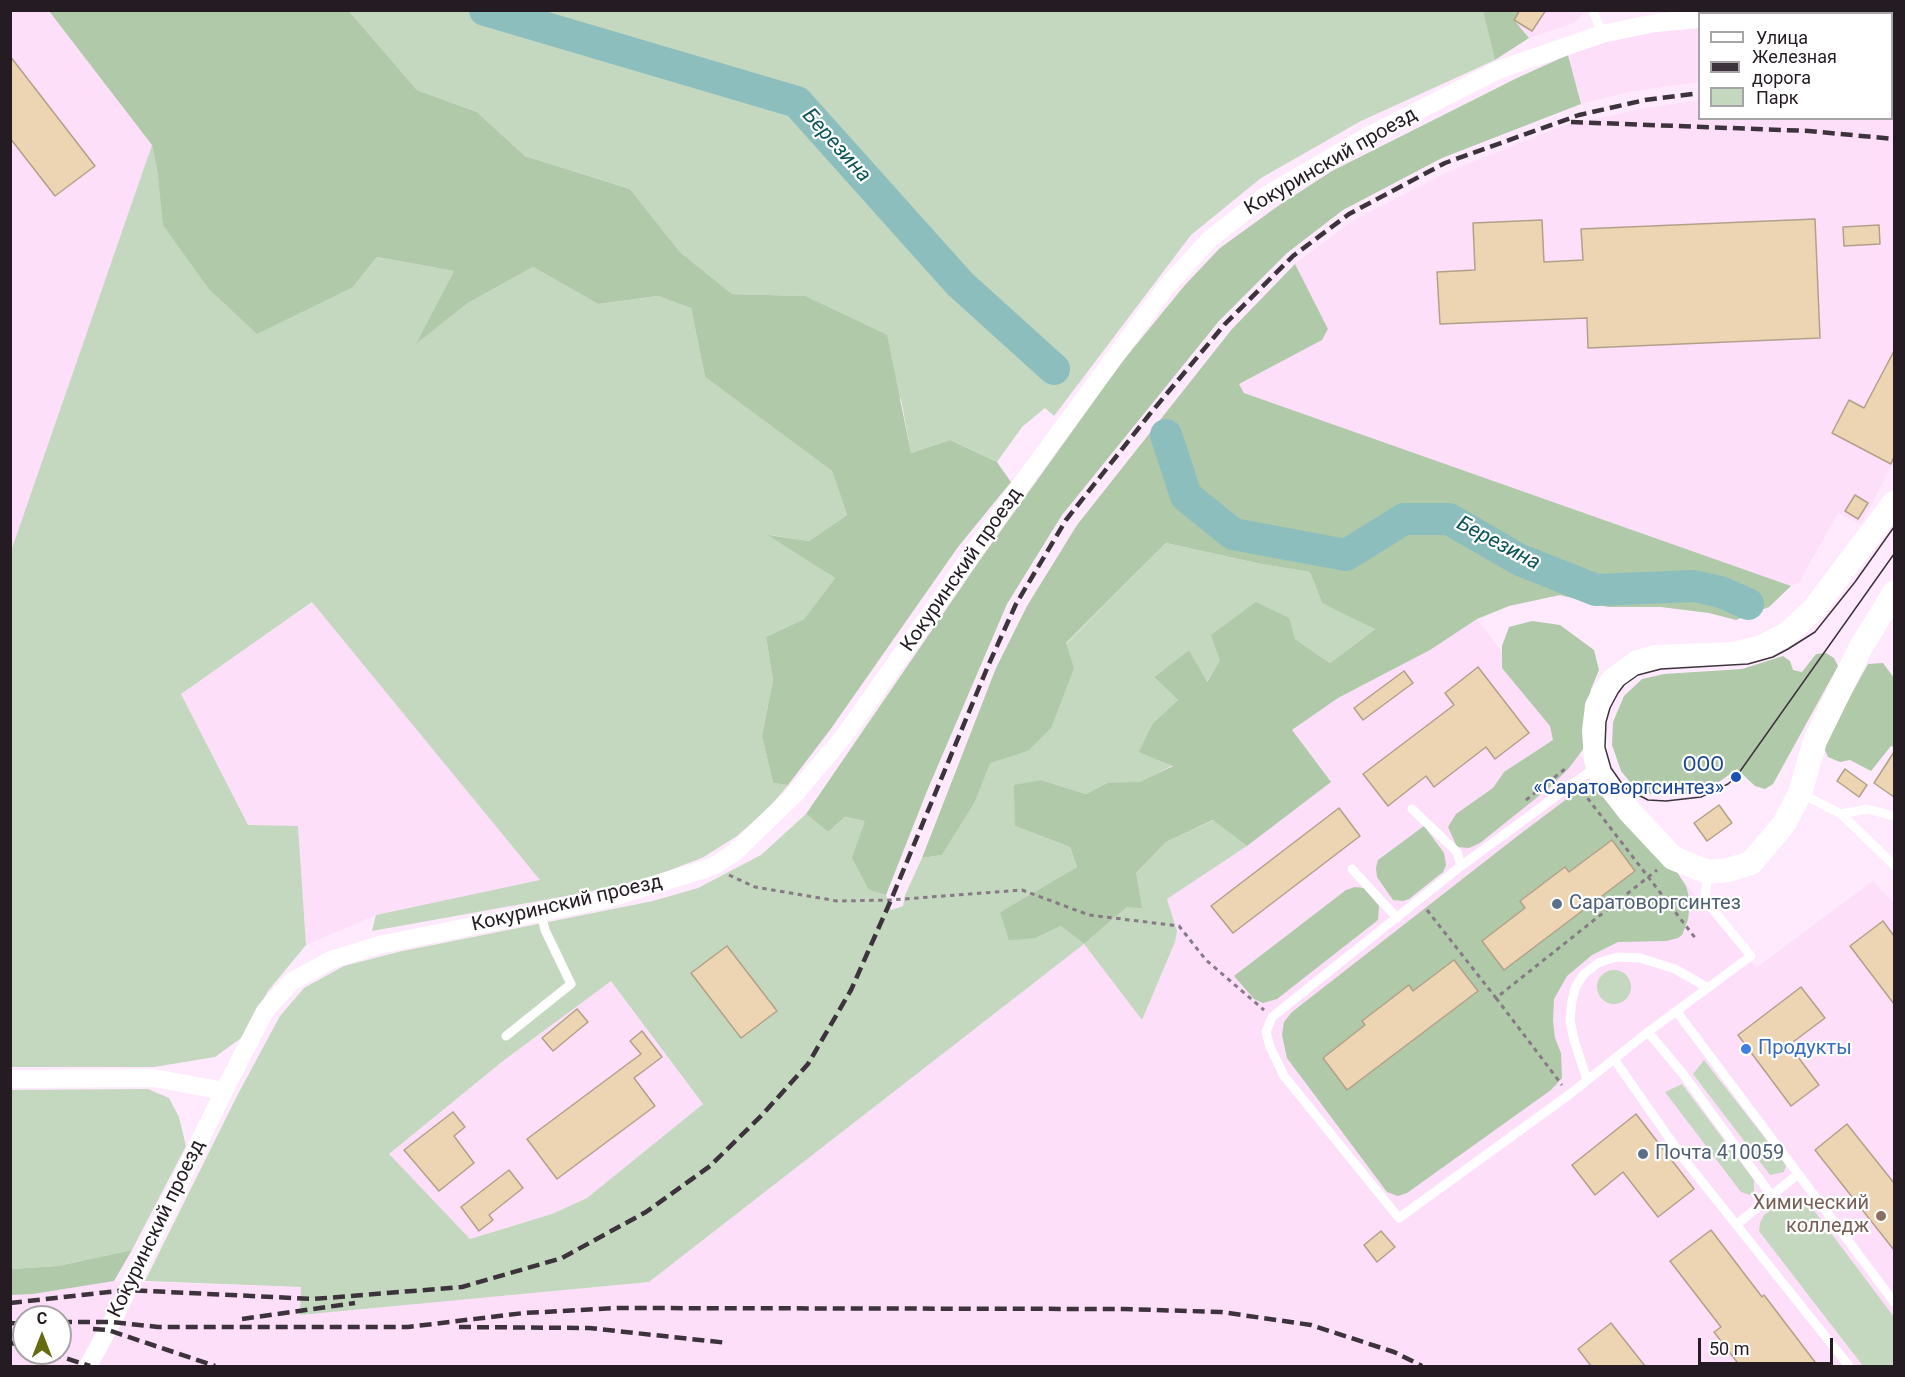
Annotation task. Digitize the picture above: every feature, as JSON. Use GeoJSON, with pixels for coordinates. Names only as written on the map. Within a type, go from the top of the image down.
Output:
{"type":"FeatureCollection","features":[{"type":"Feature","properties":{"kind":"street","name":"Кокуринский проезд"},"geometry":{"type":"LineString","coordinates":[[88,1366],[112,1322],[265,1011],[291,982],[331,960],[379,945],[607,899],[711,867],[734,853],[794,795],[845,735],[1023,482],[1119,351],[1167,286],[1210,239],[1264,196],[1368,136],[1498,70],[1602,34],[1655,23],[1698,19]]}},
{"type":"Feature","properties":{"kind":"street"},"geometry":{"type":"LineString","coordinates":[[1894,502],[1814,609],[1786,634],[1762,647],[1734,654],[1654,657],[1638,662],[1612,681],[1603,694],[1595,717],[1594,739],[1601,775],[1629,811],[1673,858],[1708,872],[1750,864],[1784,824],[1800,793],[1815,741],[1861,647],[1894,593]]}},
{"type":"Feature","properties":{"kind":"street"},"geometry":{"type":"LineString","coordinates":[[10,1079],[154,1078],[224,1091]]}},
{"type":"Feature","properties":{"kind":"lane"},"geometry":{"type":"LineString","coordinates":[[1593,10],[1602,34]]}},
{"type":"Feature","properties":{"kind":"lane"},"geometry":{"type":"LineString","coordinates":[[1598,766],[1461,866],[1272,1017],[1266,1032],[1270,1047],[1284,1076],[1399,1218],[1570,1094],[1648,1032],[1751,956],[1705,900],[1708,872]]}},
{"type":"Feature","properties":{"kind":"lane"},"geometry":{"type":"LineString","coordinates":[[1800,793],[1841,814],[1894,865]]}},
{"type":"Feature","properties":{"kind":"lane"},"geometry":{"type":"LineString","coordinates":[[1412,808],[1457,852],[1461,866]]}},
{"type":"Feature","properties":{"kind":"lane"},"geometry":{"type":"LineString","coordinates":[[1841,814],[1867,808],[1894,816]]}},
{"type":"Feature","properties":{"kind":"lane"},"geometry":{"type":"LineString","coordinates":[[1352,869],[1397,918]]}},
{"type":"Feature","properties":{"kind":"lane"},"geometry":{"type":"LineString","coordinates":[[506,1036],[571,984],[545,930],[541,913]]}},
{"type":"Feature","properties":{"kind":"lane"},"geometry":{"type":"LineString","coordinates":[[1587,1080],[1570,1020],[1575,988],[1584,974],[1598,963],[1617,957],[1640,958],[1676,969],[1708,988]]}},
{"type":"Feature","properties":{"kind":"lane"},"geometry":{"type":"LineString","coordinates":[[1677,1012],[1894,1302]]}},
{"type":"Feature","properties":{"kind":"lane"},"geometry":{"type":"LineString","coordinates":[[1648,1032],[1683,1074],[1771,1196]]}},
{"type":"Feature","properties":{"kind":"lane"},"geometry":{"type":"LineString","coordinates":[[1614,1059],[1683,1158],[1849,1366]]}},
{"type":"Feature","properties":{"kind":"lane"},"geometry":{"type":"LineString","coordinates":[[1736,1225],[1798,1174]]}},
{"type":"Feature","properties":{"kind":"path"},"geometry":{"type":"LineString","coordinates":[[1520,804],[1566,769],[1696,939]]}},
{"type":"Feature","properties":{"kind":"path"},"geometry":{"type":"LineString","coordinates":[[1496,998],[1673,858]]}},
{"type":"Feature","properties":{"kind":"path"},"geometry":{"type":"LineString","coordinates":[[711,867],[755,887],[837,901],[891,900],[1022,890],[1089,915],[1179,926],[1206,960],[1272,1017]]}},
{"type":"Feature","properties":{"kind":"path"},"geometry":{"type":"LineString","coordinates":[[1419,900],[1570,1094]]}},
{"type":"Feature","properties":{"kind":"shaded area"},"geometry":{"type":"Polygon","coordinates":[[[11,11],[49,11],[152,145],[11,551],[11,11]]]}},
{"type":"Feature","properties":{"kind":"shaded area"},"geometry":{"type":"Polygon","coordinates":[[[1520,11],[1584,11],[1573,23],[1529,38],[1514,20],[1520,11]]]}},
{"type":"Feature","properties":{"kind":"shaded area"},"geometry":{"type":"Polygon","coordinates":[[[1698,27],[1698,82],[1628,92],[1581,104],[1568,55],[1605,42],[1651,32],[1698,27]]]}},
{"type":"Feature","properties":{"kind":"shaded area"},"geometry":{"type":"Polygon","coordinates":[[[1698,100],[1698,120],[1893,120],[1894,105],[1894,461],[1861,524],[1838,513],[1799,582],[1791,586],[1244,393],[1239,384],[1322,340],[1328,329],[1295,264],[1354,220],[1449,171],[1562,126],[1646,108],[1698,100]]]}},
{"type":"Feature","properties":{"kind":"shaded area"},"geometry":{"type":"Polygon","coordinates":[[[313,602],[541,881],[376,915],[306,945],[298,826],[248,826],[181,694],[313,602]]]}},
{"type":"Feature","properties":{"kind":"shaded area","name":"Саратоворгсинтез"},"geometry":{"type":"Polygon","coordinates":[[[1477,619],[1606,789],[1756,968],[1873,881],[1894,903],[1894,1366],[11,1366],[10,1295],[33,1294],[114,1281],[301,1287],[300,1315],[649,1282],[1084,944],[1142,1020],[1175,942],[1177,931],[1167,899],[1247,846],[1330,782],[1292,731],[1338,698],[1430,650],[1477,619]]]}},
{"type":"Feature","properties":{"kind":"shaded area"},"geometry":{"type":"Polygon","coordinates":[[[611,980],[703,1104],[587,1198],[552,1214],[470,1239],[388,1155],[503,1061],[611,980]]]}},
{"type":"Feature","properties":{"kind":"green space"},"geometry":{"type":"Polygon","coordinates":[[[1483,10],[1495,60],[1361,121],[1261,178],[1191,235],[1054,416],[1045,408],[1022,427],[997,462],[950,440],[911,453],[901,399],[805,296],[732,294],[680,252],[630,189],[525,156],[477,112],[417,90],[349,11],[1483,10]]]}},
{"type":"Feature","properties":{"kind":"green space"},"geometry":{"type":"Polygon","coordinates":[[[49,11],[349,11],[417,90],[477,112],[525,156],[630,189],[680,252],[732,294],[805,296],[887,335],[911,453],[950,440],[997,462],[1011,482],[958,547],[830,730],[788,785],[773,783],[762,736],[773,680],[766,637],[804,619],[835,578],[768,535],[809,541],[847,515],[832,471],[705,377],[691,308],[658,296],[598,304],[533,267],[468,303],[416,344],[454,271],[377,257],[353,287],[257,334],[209,289],[163,225],[158,175],[152,145],[49,11]]]}},
{"type":"Feature","properties":{"kind":"green space"},"geometry":{"type":"Polygon","coordinates":[[[1483,11],[1520,11],[1514,20],[1529,38],[1495,60],[1483,11]]]}},
{"type":"Feature","properties":{"kind":"green space"},"geometry":{"type":"Polygon","coordinates":[[[1568,55],[1581,104],[1442,158],[1343,210],[1287,253],[1219,321],[1062,515],[1007,604],[927,791],[886,895],[869,890],[852,858],[865,821],[845,817],[828,832],[806,814],[982,557],[1122,362],[1185,285],[1220,248],[1332,171],[1517,78],[1568,55]]]}},
{"type":"Feature","properties":{"kind":"green space"},"geometry":{"type":"Polygon","coordinates":[[[152,145],[158,175],[353,287],[377,257],[454,271],[417,343],[468,303],[533,267],[598,304],[658,296],[691,308],[705,377],[832,471],[847,515],[809,541],[770,535],[835,578],[804,619],[766,637],[773,680],[762,736],[773,783],[788,785],[770,807],[737,836],[702,858],[646,879],[583,893],[372,931],[376,915],[540,880],[312,602],[181,694],[248,825],[298,826],[306,945],[268,991],[241,1038],[215,1057],[154,1067],[11,1067],[11,551],[152,145]]]}},
{"type":"Feature","properties":{"kind":"green space"},"geometry":{"type":"Polygon","coordinates":[[[1295,264],[1328,329],[1322,340],[1239,384],[1244,393],[1791,586],[1769,607],[1736,620],[1709,613],[1661,607],[1608,607],[1560,595],[1509,606],[1477,619],[1430,650],[1338,698],[1292,730],[1331,782],[1247,846],[1213,820],[1166,842],[1136,873],[1142,908],[1127,907],[1084,944],[1061,926],[1036,938],[1009,940],[1000,912],[1077,867],[1070,847],[1015,826],[1014,785],[1041,780],[1086,794],[1107,783],[1140,782],[1173,766],[1139,752],[1153,723],[1178,700],[1154,677],[1189,650],[1207,682],[1220,660],[1211,635],[1256,602],[1289,618],[1295,639],[1330,663],[1375,629],[1322,603],[1310,572],[1261,564],[1166,543],[1066,643],[1074,668],[1051,728],[1028,751],[990,763],[975,802],[942,855],[922,858],[996,668],[1027,606],[1077,525],[1232,329],[1295,264]]]}},
{"type":"Feature","properties":{"kind":"green space"},"geometry":{"type":"Polygon","coordinates":[[[1166,543],[1261,564],[1310,572],[1322,603],[1376,628],[1330,663],[1295,639],[1220,660],[1206,683],[1189,650],[1154,677],[1178,700],[1153,723],[1173,765],[1140,783],[1107,783],[1086,794],[1041,780],[1015,826],[1070,847],[1077,867],[1000,912],[1036,938],[1061,926],[1084,944],[649,1282],[300,1315],[301,1287],[145,1281],[238,1094],[280,1016],[304,988],[344,966],[398,952],[653,901],[698,888],[761,855],[806,814],[828,832],[845,817],[865,821],[869,890],[886,895],[891,910],[903,906],[905,895],[922,858],[942,855],[975,802],[990,762],[1028,751],[1066,644],[1166,543]],[[611,981],[503,1061],[389,1154],[470,1239],[552,1214],[587,1198],[703,1104],[611,981]]]}},
{"type":"Feature","properties":{"kind":"green space"},"geometry":{"type":"Polygon","coordinates":[[[1532,621],[1560,625],[1594,650],[1599,670],[1591,689],[1586,715],[1584,748],[1569,768],[1550,787],[1480,843],[1469,848],[1457,847],[1448,827],[1456,814],[1493,788],[1504,772],[1553,740],[1550,726],[1502,668],[1502,646],[1509,627],[1532,621]]]}},
{"type":"Feature","properties":{"kind":"green space"},"geometry":{"type":"Polygon","coordinates":[[[1826,653],[1834,658],[1838,666],[1773,784],[1765,789],[1755,786],[1737,769],[1716,784],[1700,791],[1681,795],[1651,794],[1630,782],[1621,771],[1612,745],[1613,722],[1624,696],[1642,679],[1664,674],[1742,669],[1783,656],[1790,661],[1793,670],[1802,672],[1816,654],[1826,653]]]}},
{"type":"Feature","properties":{"kind":"green space"},"geometry":{"type":"Polygon","coordinates":[[[1883,663],[1894,678],[1894,747],[1891,746],[1871,771],[1850,760],[1840,762],[1828,757],[1824,748],[1828,736],[1868,664],[1883,663]]]}},
{"type":"Feature","properties":{"kind":"green space"},"geometry":{"type":"Polygon","coordinates":[[[1583,789],[1598,790],[1666,855],[1686,886],[1690,901],[1688,920],[1682,935],[1666,941],[1618,942],[1592,955],[1567,976],[1554,999],[1553,1021],[1555,1038],[1561,1053],[1562,1078],[1551,1090],[1407,1193],[1398,1196],[1387,1192],[1287,1058],[1282,1035],[1284,1022],[1292,1012],[1515,838],[1583,789]]]}},
{"type":"Feature","properties":{"kind":"green space"},"geometry":{"type":"Polygon","coordinates":[[[1214,820],[1247,846],[1167,899],[1177,931],[1175,942],[1142,1020],[1084,944],[1127,907],[1136,873],[1166,842],[1214,820]]]}},
{"type":"Feature","properties":{"kind":"green space"},"geometry":{"type":"Polygon","coordinates":[[[1424,826],[1444,853],[1446,865],[1443,872],[1409,899],[1393,900],[1377,877],[1378,860],[1424,826]]]}},
{"type":"Feature","properties":{"kind":"green space"},"geometry":{"type":"Polygon","coordinates":[[[1355,887],[1364,888],[1379,906],[1378,920],[1277,999],[1263,1003],[1254,999],[1234,976],[1346,890],[1355,887]]]}},
{"type":"Feature","properties":{"kind":"green space"},"geometry":{"type":"Polygon","coordinates":[[[1614,970],[1626,975],[1631,987],[1626,999],[1614,1004],[1602,999],[1597,987],[1602,975],[1614,970]]]}},
{"type":"Feature","properties":{"kind":"green space"},"geometry":{"type":"Polygon","coordinates":[[[1704,1060],[1786,1165],[1784,1172],[1770,1175],[1693,1074],[1704,1060]]]}},
{"type":"Feature","properties":{"kind":"green space"},"geometry":{"type":"Polygon","coordinates":[[[1682,1084],[1754,1180],[1754,1191],[1750,1195],[1741,1192],[1665,1092],[1682,1084]]]}},
{"type":"Feature","properties":{"kind":"green space"},"geometry":{"type":"Polygon","coordinates":[[[148,1089],[169,1098],[179,1117],[186,1146],[132,1250],[58,1266],[11,1269],[11,1090],[148,1089]]]}},
{"type":"Feature","properties":{"kind":"green space"},"geometry":{"type":"Polygon","coordinates":[[[1785,1200],[1806,1200],[1894,1317],[1894,1366],[1863,1366],[1759,1231],[1764,1215],[1785,1200]]]}},
{"type":"Feature","properties":{"kind":"green space"},"geometry":{"type":"Polygon","coordinates":[[[132,1250],[114,1281],[33,1294],[11,1295],[11,1269],[58,1266],[132,1250]]]}},
{"type":"Feature","properties":{"kind":"building"},"geometry":{"type":"Polygon","coordinates":[[[1520,10],[1546,10],[1532,31],[1514,20],[1520,10]]]}},
{"type":"Feature","properties":{"kind":"building"},"geometry":{"type":"Polygon","coordinates":[[[10,56],[95,166],[55,196],[10,138],[10,56]]]}},
{"type":"Feature","properties":{"kind":"building"},"geometry":{"type":"Polygon","coordinates":[[[1815,219],[1820,338],[1588,348],[1587,318],[1440,324],[1437,272],[1475,270],[1473,223],[1542,220],[1544,262],[1583,260],[1581,229],[1815,219]]]}},
{"type":"Feature","properties":{"kind":"building"},"geometry":{"type":"Polygon","coordinates":[[[1879,225],[1880,244],[1844,246],[1843,227],[1879,225]]]}},
{"type":"Feature","properties":{"kind":"building"},"geometry":{"type":"Polygon","coordinates":[[[1894,351],[1894,457],[1891,464],[1832,433],[1849,400],[1864,408],[1894,351]]]}},
{"type":"Feature","properties":{"kind":"building"},"geometry":{"type":"Polygon","coordinates":[[[1855,495],[1868,503],[1858,519],[1845,511],[1855,495]]]}},
{"type":"Feature","properties":{"kind":"building"},"geometry":{"type":"Polygon","coordinates":[[[1478,667],[1529,733],[1495,759],[1486,747],[1434,787],[1426,776],[1388,806],[1363,774],[1454,705],[1445,693],[1478,667]]]}},
{"type":"Feature","properties":{"kind":"building"},"geometry":{"type":"Polygon","coordinates":[[[1404,671],[1413,683],[1363,720],[1354,708],[1404,671]]]}},
{"type":"Feature","properties":{"kind":"building"},"geometry":{"type":"Polygon","coordinates":[[[1894,752],[1894,797],[1874,783],[1894,752]]]}},
{"type":"Feature","properties":{"kind":"building"},"geometry":{"type":"Polygon","coordinates":[[[1845,769],[1867,785],[1859,797],[1837,781],[1845,769]]]}},
{"type":"Feature","properties":{"kind":"building"},"geometry":{"type":"Polygon","coordinates":[[[1719,805],[1732,823],[1707,841],[1694,823],[1719,805]]]}},
{"type":"Feature","properties":{"kind":"building"},"geometry":{"type":"Polygon","coordinates":[[[1339,808],[1360,836],[1233,933],[1211,906],[1339,808]]]}},
{"type":"Feature","properties":{"kind":"building","name":"Саратоворгсинтез"},"geometry":{"type":"Polygon","coordinates":[[[1612,840],[1635,871],[1504,970],[1482,941],[1525,908],[1520,901],[1565,867],[1569,872],[1612,840]]]}},
{"type":"Feature","properties":{"kind":"building"},"geometry":{"type":"Polygon","coordinates":[[[1883,921],[1894,936],[1894,1004],[1850,946],[1883,921]]]}},
{"type":"Feature","properties":{"kind":"building"},"geometry":{"type":"Polygon","coordinates":[[[727,946],[777,1011],[741,1038],[691,973],[727,946]]]}},
{"type":"Feature","properties":{"kind":"building"},"geometry":{"type":"Polygon","coordinates":[[[1454,960],[1478,991],[1347,1090],[1323,1058],[1365,1025],[1362,1021],[1409,985],[1413,991],[1454,960]]]}},
{"type":"Feature","properties":{"kind":"building"},"geometry":{"type":"Polygon","coordinates":[[[1801,987],[1825,1018],[1789,1045],[1819,1085],[1791,1106],[1738,1035],[1801,987]]]}},
{"type":"Feature","properties":{"kind":"building"},"geometry":{"type":"Polygon","coordinates":[[[577,1009],[588,1022],[553,1051],[542,1038],[577,1009]]]}},
{"type":"Feature","properties":{"kind":"building"},"geometry":{"type":"Polygon","coordinates":[[[642,1031],[662,1057],[634,1078],[655,1106],[557,1179],[527,1139],[641,1054],[630,1041],[642,1031]]]}},
{"type":"Feature","properties":{"kind":"building"},"geometry":{"type":"Polygon","coordinates":[[[453,1112],[465,1127],[454,1136],[474,1163],[439,1191],[404,1150],[453,1112]]]}},
{"type":"Feature","properties":{"kind":"building"},"geometry":{"type":"Polygon","coordinates":[[[1636,1114],[1694,1189],[1658,1217],[1623,1172],[1595,1195],[1572,1165],[1636,1114]]]}},
{"type":"Feature","properties":{"kind":"building","name":"Химический колледж"},"geometry":{"type":"Polygon","coordinates":[[[1847,1124],[1894,1183],[1894,1250],[1815,1150],[1847,1124]]]}},
{"type":"Feature","properties":{"kind":"building"},"geometry":{"type":"Polygon","coordinates":[[[509,1170],[523,1188],[489,1215],[493,1220],[479,1231],[461,1207],[509,1170]]]}},
{"type":"Feature","properties":{"kind":"building"},"geometry":{"type":"Polygon","coordinates":[[[1711,1230],[1818,1366],[1740,1366],[1714,1332],[1721,1327],[1670,1261],[1711,1230]]]}},
{"type":"Feature","properties":{"kind":"building"},"geometry":{"type":"Polygon","coordinates":[[[1381,1231],[1395,1247],[1377,1262],[1364,1245],[1381,1231]]]}},
{"type":"Feature","properties":{"kind":"building"},"geometry":{"type":"Polygon","coordinates":[[[1611,1323],[1645,1366],[1591,1366],[1578,1349],[1611,1323]]]}},
{"type":"Feature","properties":{"kind":"waterway","name":"Березина"},"geometry":{"type":"LineString","coordinates":[[485,10],[797,102],[960,284],[1054,369]]}},
{"type":"Feature","properties":{"kind":"waterway","name":"Березина"},"geometry":{"type":"LineString","coordinates":[[1166,435],[1186,496],[1233,534],[1346,555],[1404,519],[1449,519],[1520,560],[1596,590],[1694,586],[1721,592],[1748,604]]}},
{"type":"Feature","properties":{"kind":"tram line"},"geometry":{"type":"LineString","coordinates":[[1894,527],[1855,582],[1815,632],[1788,649],[1773,657],[1748,664],[1661,669],[1638,675],[1624,685],[1610,708],[1606,722],[1605,747],[1611,768],[1625,788],[1648,800],[1666,801],[1701,797],[1728,784],[1736,777],[1894,554]]}},
{"type":"Feature","properties":{"kind":"railway"},"geometry":{"type":"LineString","coordinates":[[10,1303],[127,1290],[313,1299],[462,1287],[562,1258],[646,1212],[710,1166],[762,1115],[808,1064],[851,990],[1016,604],[1066,520],[1225,324],[1293,256],[1349,214],[1445,163],[1579,115],[1645,100],[1698,93]]}},
{"type":"Feature","properties":{"kind":"railway"},"geometry":{"type":"LineString","coordinates":[[1571,122],[1809,131],[1894,139]]}},
{"type":"Feature","properties":{"kind":"railway"},"geometry":{"type":"LineString","coordinates":[[242,1319],[355,1303]]}},
{"type":"Feature","properties":{"kind":"railway"},"geometry":{"type":"LineString","coordinates":[[72,1322],[112,1322],[158,1327],[408,1327],[524,1313],[617,1308],[1124,1309],[1221,1312],[1311,1325],[1394,1352],[1422,1366]]}},
{"type":"Feature","properties":{"kind":"railway"},"geometry":{"type":"LineString","coordinates":[[459,1327],[589,1328],[728,1343]]}},
{"type":"Feature","properties":{"kind":"railway"},"geometry":{"type":"LineString","coordinates":[[93,1329],[108,1330],[215,1366]]}},
{"type":"Feature","properties":{"kind":"railway"},"geometry":{"type":"LineString","coordinates":[[72,1360],[90,1366]]}},
{"type":"Feature","properties":{"kind":"place","name":"ООО «Саратоворгсинтез»"},"geometry":{"type":"Point","coordinates":[1736,777]}},
{"type":"Feature","properties":{"kind":"place","name":"Саратоворгсинтез"},"geometry":{"type":"Point","coordinates":[1557,904]}},
{"type":"Feature","properties":{"kind":"place","name":"Продукты"},"geometry":{"type":"Point","coordinates":[1746,1049]}},
{"type":"Feature","properties":{"kind":"place","name":"Почта 410059"},"geometry":{"type":"Point","coordinates":[1643,1154]}},
{"type":"Feature","properties":{"kind":"place","name":"Химический колледж"},"geometry":{"type":"Point","coordinates":[1881,1216]}}]}
